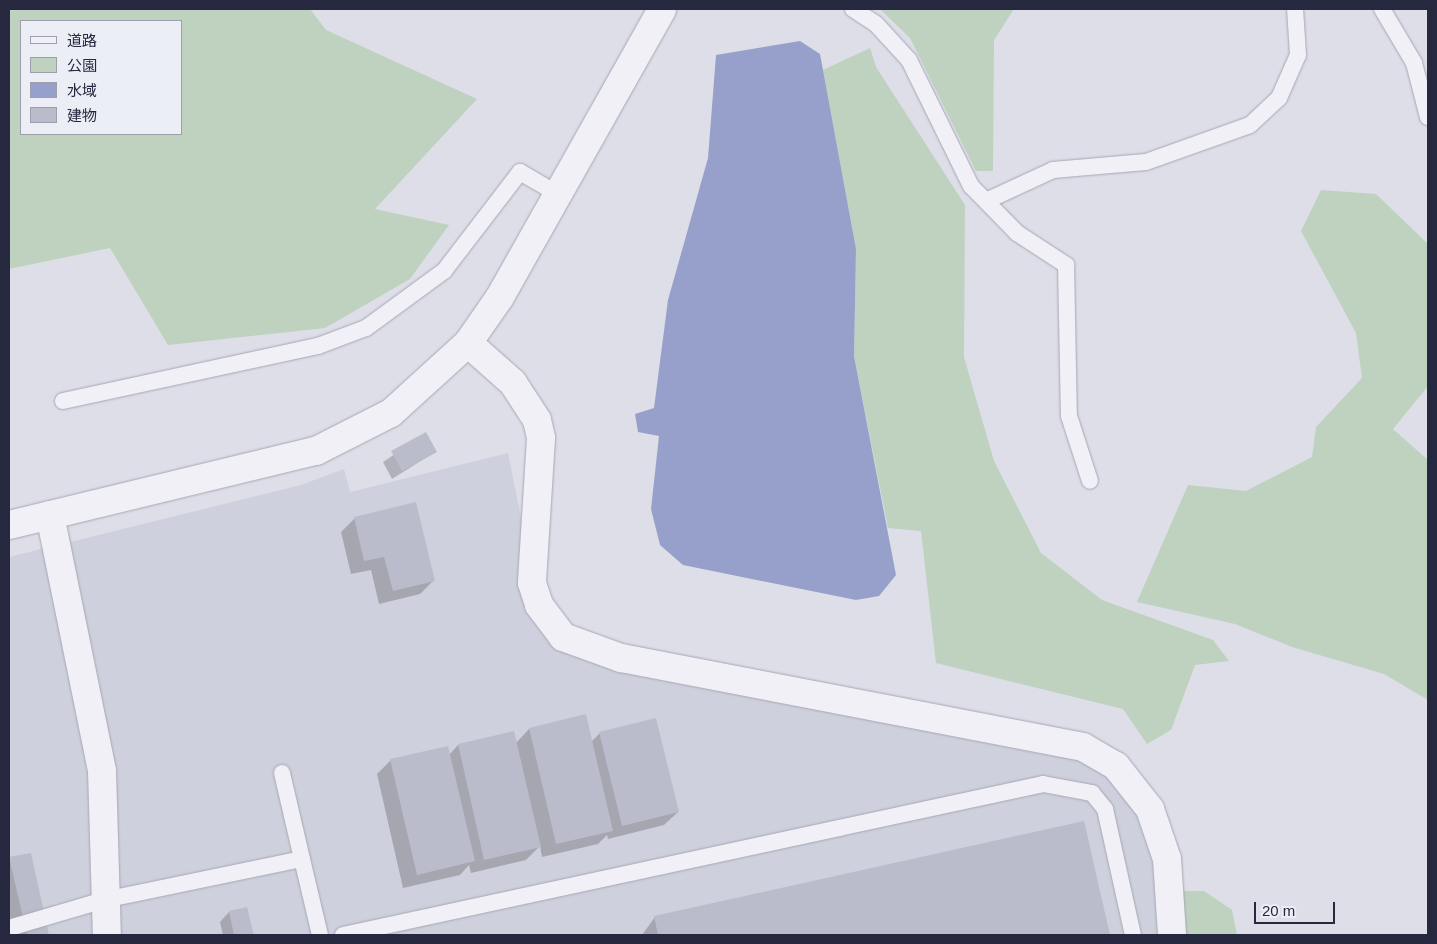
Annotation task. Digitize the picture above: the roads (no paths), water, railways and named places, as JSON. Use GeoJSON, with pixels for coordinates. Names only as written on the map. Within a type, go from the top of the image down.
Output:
{"type":"FeatureCollection","features":[{"type":"Feature","properties":{"kind":"street"},"geometry":{"type":"LineString","coordinates":[[9,526],[316,451],[391,412],[468,343],[534,242],[558,194],[662,9]]}},
{"type":"Feature","properties":{"kind":"street"},"geometry":{"type":"LineString","coordinates":[[468,343],[513,383],[537,420],[542,438],[532,583],[539,605],[563,637],[621,658],[1082,748],[1116,766],[1150,809],[1167,859],[1172,935]]}},
{"type":"Feature","properties":{"kind":"street"},"geometry":{"type":"LineString","coordinates":[[50,515],[102,771],[104,900],[107,935]]}},
{"type":"Feature","properties":{"kind":"lane"},"geometry":{"type":"LineString","coordinates":[[853,9],[876,24],[909,60],[971,186],[1017,233],[1066,266],[1069,416],[1090,481]]}},
{"type":"Feature","properties":{"kind":"lane"},"geometry":{"type":"LineString","coordinates":[[986,201],[1053,170],[1146,162],[1250,126],[1279,98],[1298,55],[1295,9]]}},
{"type":"Feature","properties":{"kind":"lane"},"geometry":{"type":"LineString","coordinates":[[1382,9],[1414,63],[1428,117]]}},
{"type":"Feature","properties":{"kind":"lane"},"geometry":{"type":"LineString","coordinates":[[63,401],[318,346],[366,328],[444,271],[520,172],[558,194]]}},
{"type":"Feature","properties":{"kind":"lane"},"geometry":{"type":"LineString","coordinates":[[282,773],[320,935]]}},
{"type":"Feature","properties":{"kind":"lane"},"geometry":{"type":"LineString","coordinates":[[343,935],[1043,784],[1092,793],[1105,808],[1133,935]]}},
{"type":"Feature","properties":{"kind":"lane"},"geometry":{"type":"LineString","coordinates":[[9,928],[104,900],[302,859]]}},
{"type":"Feature","properties":{"kind":"water"},"geometry":{"type":"Polygon","coordinates":[[[800,41],[820,54],[856,249],[854,356],[896,575],[879,596],[856,600],[683,565],[660,545],[651,509],[659,436],[638,432],[635,414],[654,408],[668,300],[708,158],[716,55],[800,41]]]}}]}
